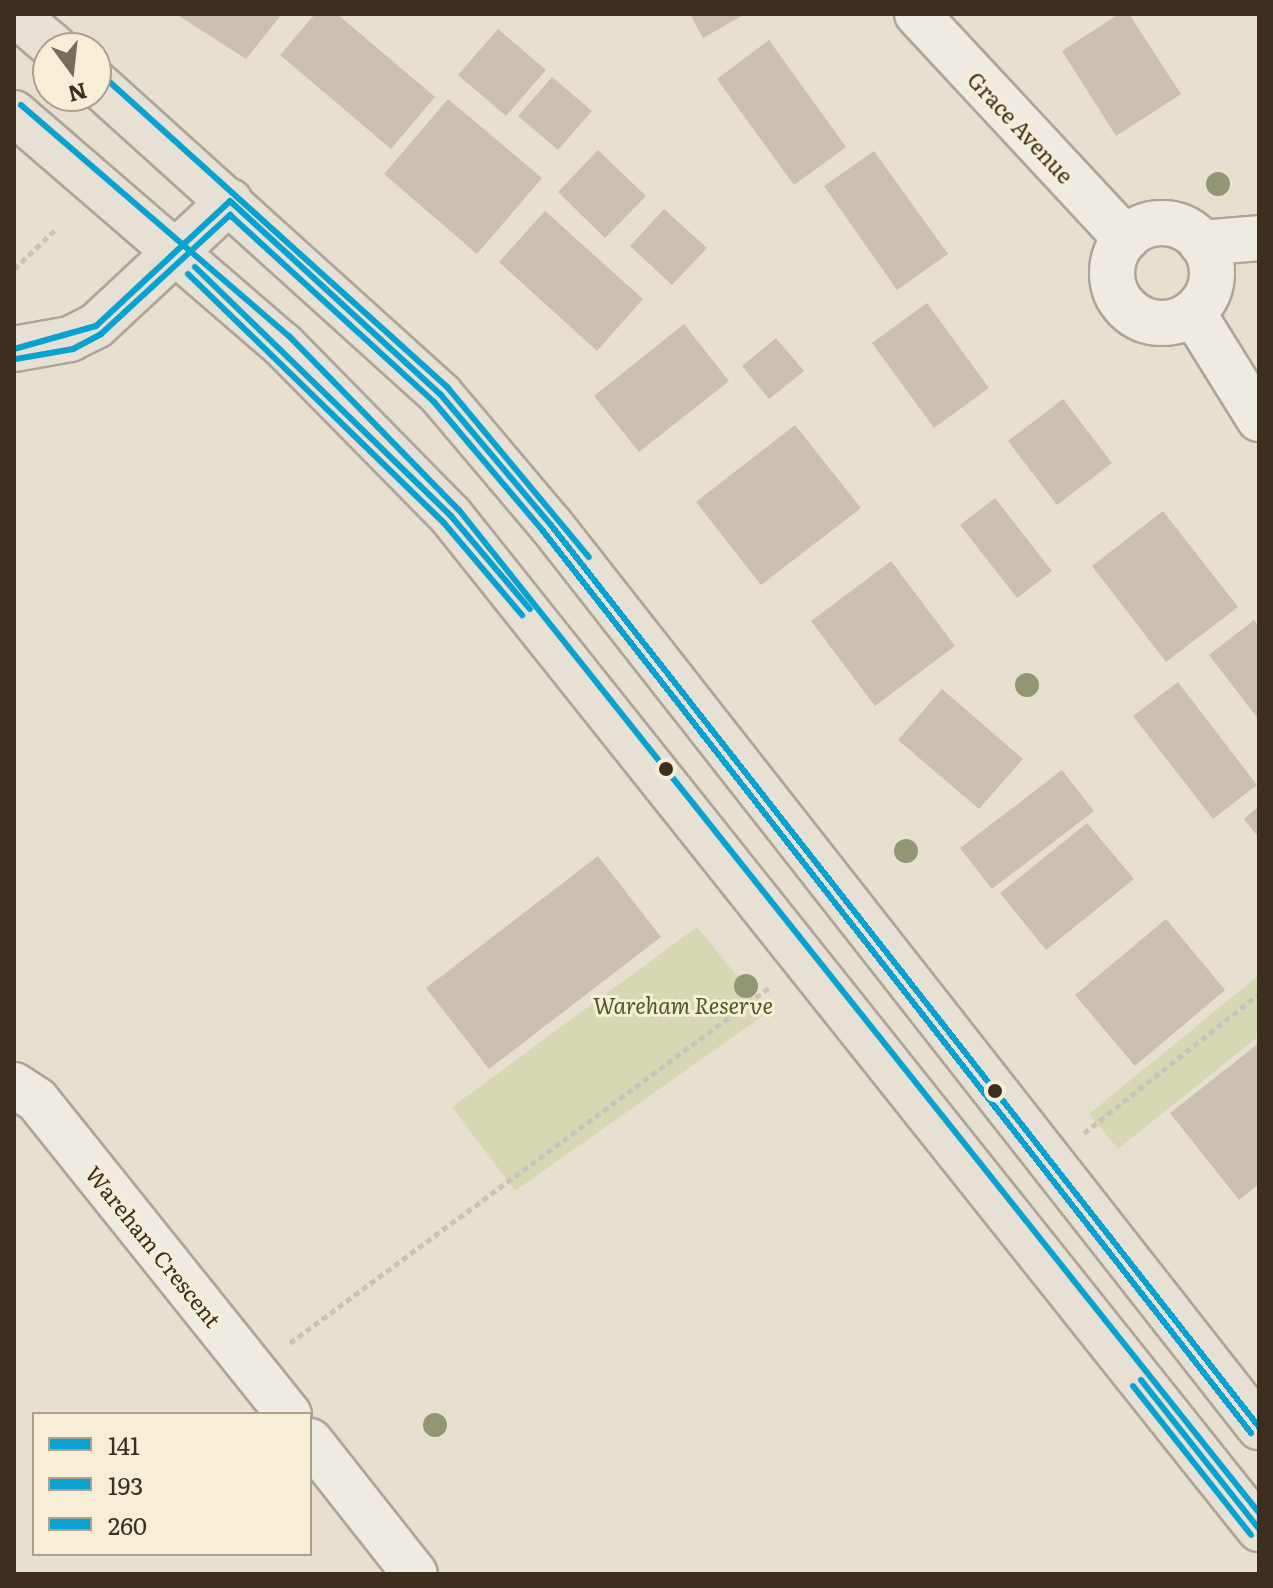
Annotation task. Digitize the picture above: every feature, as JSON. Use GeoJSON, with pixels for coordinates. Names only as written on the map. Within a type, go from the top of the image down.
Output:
{"type":"FeatureCollection","features":[{"type":"Feature","properties":{"kind":"main road"},"geometry":{"type":"LineString","coordinates":[[15,14],[36,32]]}},
{"type":"Feature","properties":{"kind":"main road"},"geometry":{"type":"LineString","coordinates":[[112,97],[441,395],[541,513],[1259,1427]]}},
{"type":"Feature","properties":{"kind":"main road"},"geometry":{"type":"LineString","coordinates":[[14,113],[180,253],[429,493],[537,617],[1259,1529]]}},
{"type":"Feature","properties":{"kind":"main road"},"geometry":{"type":"LineString","coordinates":[[14,349],[70,339],[96,326],[180,253],[230,201]]}},
{"type":"Feature","properties":{"kind":"street","name":"Grace Avenue"},"geometry":{"type":"LineString","coordinates":[[917,14],[1126,239]]}},
{"type":"Feature","properties":{"kind":"street"},"geometry":{"type":"LineString","coordinates":[[1201,243],[1213,269],[1211,287],[1193,313],[1159,323],[1128,311],[1112,280],[1126,239],[1164,222],[1201,243],[1259,238]]}},
{"type":"Feature","properties":{"kind":"street"},"geometry":{"type":"LineString","coordinates":[[1193,313],[1259,419]]}},
{"type":"Feature","properties":{"kind":"street","name":"Wareham Crescent"},"geometry":{"type":"LineString","coordinates":[[14,1085],[37,1100],[287,1412]]}},
{"type":"Feature","properties":{"kind":"street"},"geometry":{"type":"LineString","coordinates":[[312,1444],[415,1574]]}},
{"type":"Feature","properties":{"kind":"path"},"geometry":{"type":"LineString","coordinates":[[14,269],[56,229]]}},
{"type":"Feature","properties":{"kind":"path"},"geometry":{"type":"LineString","coordinates":[[254,1370],[770,987]]}},
{"type":"Feature","properties":{"kind":"path"},"geometry":{"type":"LineString","coordinates":[[1083,1134],[1259,994]]}},
{"type":"Feature","properties":{"kind":"green space","name":"Wareham Reserve"},"geometry":{"type":"Polygon","coordinates":[[[697,927],[767,1013],[515,1191],[452,1107],[697,927]]]}},
{"type":"Feature","properties":{"kind":"green space"},"geometry":{"type":"Polygon","coordinates":[[[1259,975],[1259,1036],[1118,1149],[1089,1114],[1259,975]]]}},
{"type":"Feature","properties":{"kind":"building"},"geometry":{"type":"Polygon","coordinates":[[[176,14],[282,14],[246,59],[176,14]]]}},
{"type":"Feature","properties":{"kind":"building"},"geometry":{"type":"Polygon","coordinates":[[[315,14],[337,14],[435,97],[391,149],[280,55],[315,14]]]}},
{"type":"Feature","properties":{"kind":"building"},"geometry":{"type":"Polygon","coordinates":[[[690,14],[745,14],[703,38],[690,14]]]}},
{"type":"Feature","properties":{"kind":"building"},"geometry":{"type":"Polygon","coordinates":[[[1119,14],[1129,14],[1181,94],[1116,136],[1062,51],[1119,14]]]}},
{"type":"Feature","properties":{"kind":"building"},"geometry":{"type":"Polygon","coordinates":[[[498,29],[546,70],[506,116],[458,75],[498,29]]]}},
{"type":"Feature","properties":{"kind":"building"},"geometry":{"type":"Polygon","coordinates":[[[769,40],[846,147],[794,185],[717,79],[769,40]]]}},
{"type":"Feature","properties":{"kind":"building"},"geometry":{"type":"Polygon","coordinates":[[[552,77],[592,111],[558,150],[518,116],[552,77]]]}},
{"type":"Feature","properties":{"kind":"building"},"geometry":{"type":"Polygon","coordinates":[[[448,99],[542,178],[477,254],[384,174],[448,99]]]}},
{"type":"Feature","properties":{"kind":"building"},"geometry":{"type":"Polygon","coordinates":[[[598,150],[646,196],[605,238],[558,192],[598,150]]]}},
{"type":"Feature","properties":{"kind":"building"},"geometry":{"type":"Polygon","coordinates":[[[874,151],[948,254],[897,290],[824,186],[874,151]]]}},
{"type":"Feature","properties":{"kind":"building"},"geometry":{"type":"Polygon","coordinates":[[[664,209],[707,248],[672,285],[630,246],[664,209]]]}},
{"type":"Feature","properties":{"kind":"building"},"geometry":{"type":"Polygon","coordinates":[[[545,211],[643,299],[597,351],[499,262],[545,211]]]}},
{"type":"Feature","properties":{"kind":"building"},"geometry":{"type":"Polygon","coordinates":[[[927,303],[989,388],[934,428],[872,343],[927,303]]]}},
{"type":"Feature","properties":{"kind":"building"},"geometry":{"type":"Polygon","coordinates":[[[684,324],[729,381],[639,452],[594,396],[684,324]]]}},
{"type":"Feature","properties":{"kind":"building"},"geometry":{"type":"Polygon","coordinates":[[[776,338],[804,371],[769,399],[742,366],[776,338]]]}},
{"type":"Feature","properties":{"kind":"building"},"geometry":{"type":"Polygon","coordinates":[[[1063,399],[1112,463],[1057,505],[1008,441],[1063,399]]]}},
{"type":"Feature","properties":{"kind":"building"},"geometry":{"type":"Polygon","coordinates":[[[795,425],[861,508],[761,585],[696,502],[795,425]]]}},
{"type":"Feature","properties":{"kind":"building"},"geometry":{"type":"Polygon","coordinates":[[[995,498],[1052,571],[1017,598],[960,525],[995,498]]]}},
{"type":"Feature","properties":{"kind":"building"},"geometry":{"type":"Polygon","coordinates":[[[1163,511],[1238,607],[1166,662],[1092,566],[1163,511]]]}},
{"type":"Feature","properties":{"kind":"building"},"geometry":{"type":"Polygon","coordinates":[[[891,561],[955,646],[875,706],[811,621],[891,561]]]}},
{"type":"Feature","properties":{"kind":"building"},"geometry":{"type":"Polygon","coordinates":[[[1254,620],[1259,627],[1259,720],[1209,655],[1254,620]]]}},
{"type":"Feature","properties":{"kind":"building"},"geometry":{"type":"Polygon","coordinates":[[[1178,682],[1257,785],[1213,819],[1133,716],[1178,682]]]}},
{"type":"Feature","properties":{"kind":"building"},"geometry":{"type":"Polygon","coordinates":[[[942,689],[1023,759],[979,809],[898,740],[942,689]]]}},
{"type":"Feature","properties":{"kind":"building"},"geometry":{"type":"Polygon","coordinates":[[[1062,770],[1094,811],[992,889],[960,848],[1062,770]]]}},
{"type":"Feature","properties":{"kind":"building"},"geometry":{"type":"Polygon","coordinates":[[[1259,806],[1259,838],[1244,819],[1259,806]]]}},
{"type":"Feature","properties":{"kind":"building"},"geometry":{"type":"Polygon","coordinates":[[[1087,823],[1134,879],[1046,950],[1000,893],[1087,823]]]}},
{"type":"Feature","properties":{"kind":"building"},"geometry":{"type":"Polygon","coordinates":[[[598,856],[661,937],[489,1069],[426,988],[598,856]]]}},
{"type":"Feature","properties":{"kind":"building"},"geometry":{"type":"Polygon","coordinates":[[[1166,919],[1225,990],[1135,1066],[1075,995],[1166,919]]]}},
{"type":"Feature","properties":{"kind":"building"},"geometry":{"type":"Polygon","coordinates":[[[1259,1043],[1259,1184],[1239,1200],[1170,1113],[1259,1043]]]}},
{"type":"Feature","properties":{"kind":"transit line","name":"260"},"geometry":{"type":"LineString","coordinates":[[112,84],[448,388],[589,557]]}},
{"type":"Feature","properties":{"kind":"transit line","name":"260"},"geometry":{"type":"LineString","coordinates":[[21,105],[289,336],[459,510],[1259,1513]]}},
{"type":"Feature","properties":{"kind":"transit line","name":"141"},"geometry":{"type":"LineString","coordinates":[[14,349],[96,326],[230,201],[441,395],[551,525],[1259,1427]]}},
{"type":"Feature","properties":{"kind":"transit line","name":"193"},"geometry":{"type":"LineString","coordinates":[[16,359],[73,349],[101,334],[230,215],[434,402],[543,531],[1251,1433]]}},
{"type":"Feature","properties":{"kind":"transit line","name":"141"},"geometry":{"type":"LineString","coordinates":[[195,267],[451,516],[530,609]]}},
{"type":"Feature","properties":{"kind":"transit line","name":"193"},"geometry":{"type":"LineString","coordinates":[[188,274],[444,523],[522,615]]}},
{"type":"Feature","properties":{"kind":"transit line","name":"141"},"geometry":{"type":"LineString","coordinates":[[1141,1380],[1259,1529]]}},
{"type":"Feature","properties":{"kind":"transit line","name":"193"},"geometry":{"type":"LineString","coordinates":[[1133,1386],[1251,1535]]}}]}
